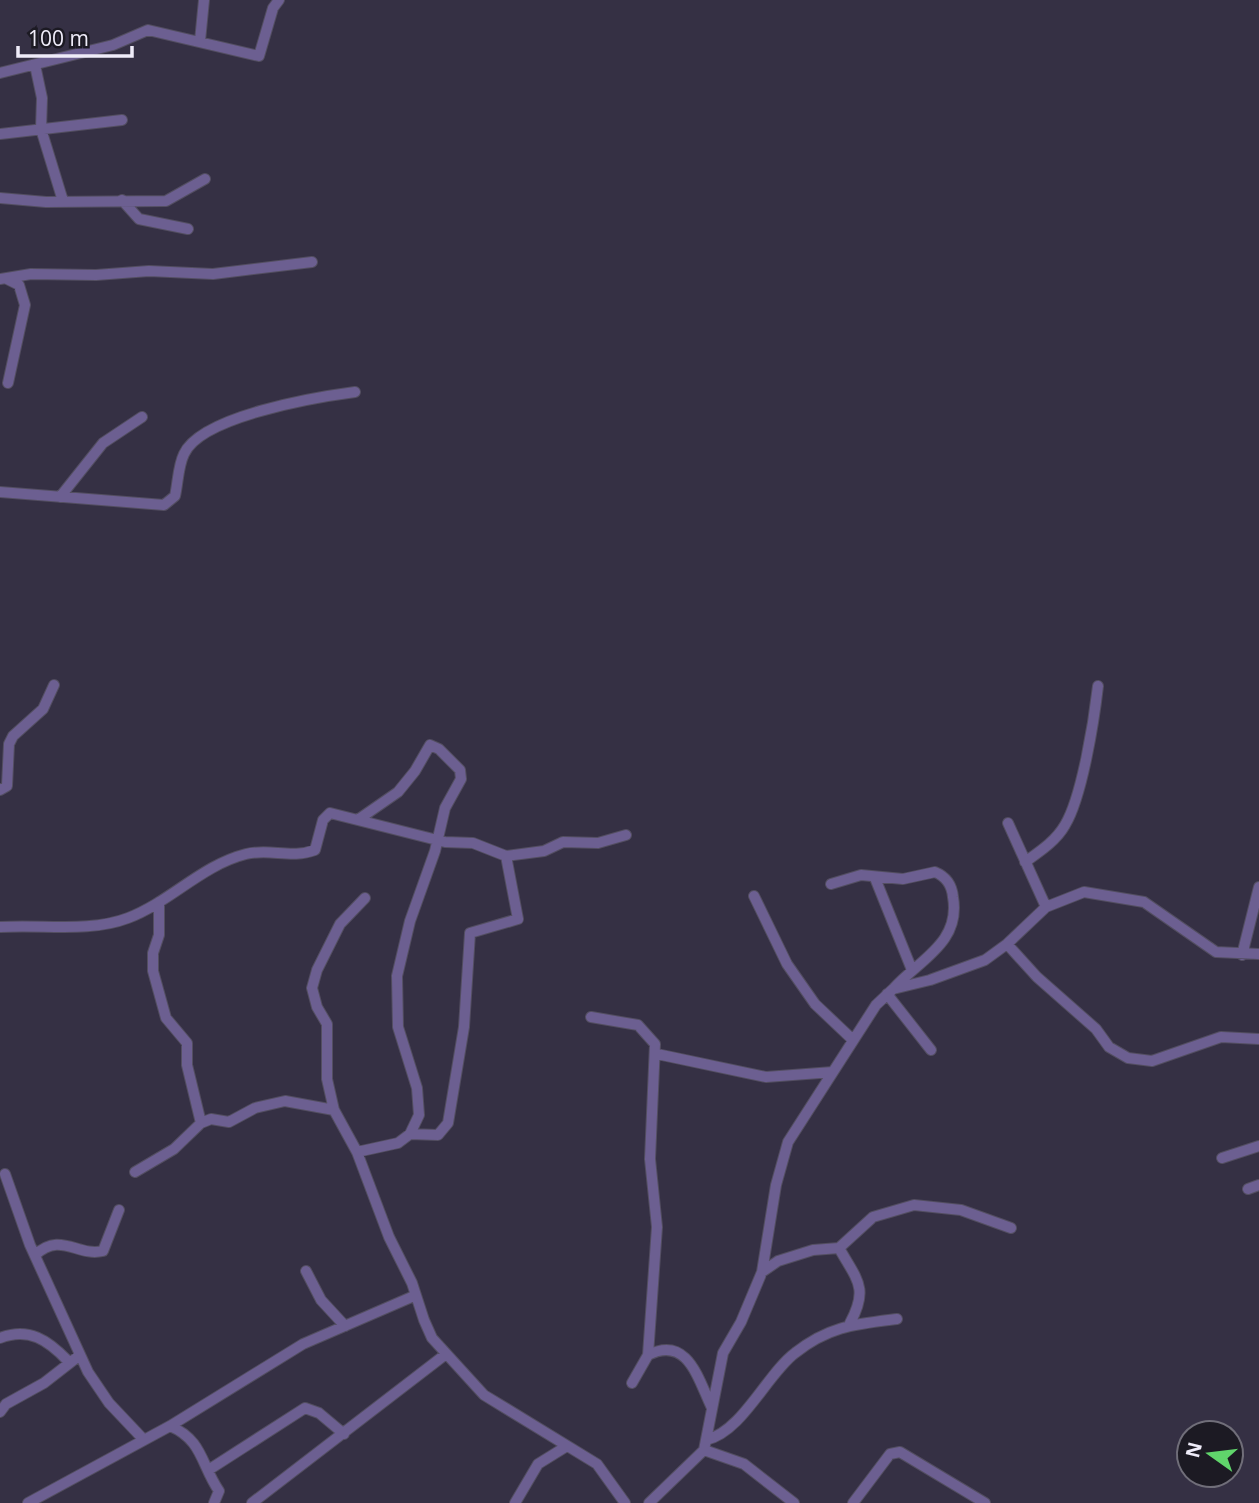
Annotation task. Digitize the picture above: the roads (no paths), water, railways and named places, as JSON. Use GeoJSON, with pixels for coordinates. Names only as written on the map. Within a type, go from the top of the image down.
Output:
{"type":"FeatureCollection","features":[{"type":"Feature","properties":{"kind":"street"},"geometry":{"type":"LineString","coordinates":[[200,41],[204,0]]}},
{"type":"Feature","properties":{"kind":"street"},"geometry":{"type":"LineString","coordinates":[[0,73],[113,45],[148,30],[260,56],[273,8],[279,0]]}},
{"type":"Feature","properties":{"kind":"street"},"geometry":{"type":"LineString","coordinates":[[35,65],[42,98],[41,129],[63,201]]}},
{"type":"Feature","properties":{"kind":"street"},"geometry":{"type":"LineString","coordinates":[[0,134],[121,120]]}},
{"type":"Feature","properties":{"kind":"street"},"geometry":{"type":"LineString","coordinates":[[0,198],[166,201],[205,179]]}},
{"type":"Feature","properties":{"kind":"street"},"geometry":{"type":"LineString","coordinates":[[122,200],[139,219],[188,229]]}},
{"type":"Feature","properties":{"kind":"street"},"geometry":{"type":"LineString","coordinates":[[3,279],[31,274],[96,275],[149,271],[213,274],[312,262]]}},
{"type":"Feature","properties":{"kind":"street"},"geometry":{"type":"LineString","coordinates":[[3,279],[19,285],[25,305],[8,383]]}},
{"type":"Feature","properties":{"kind":"street"},"geometry":{"type":"LineString","coordinates":[[0,492],[153,506],[170,502],[175,496],[184,453],[205,435],[265,407],[355,392]]}},
{"type":"Feature","properties":{"kind":"street"},"geometry":{"type":"LineString","coordinates":[[60,497],[103,443],[142,417]]}},
{"type":"Feature","properties":{"kind":"street"},"geometry":{"type":"LineString","coordinates":[[0,790],[7,786],[7,755],[13,737],[43,709],[54,685]]}},
{"type":"Feature","properties":{"kind":"street"},"geometry":{"type":"LineString","coordinates":[[1024,862],[1058,835],[1069,819],[1091,736],[1098,686]]}},
{"type":"Feature","properties":{"kind":"street"},"geometry":{"type":"LineString","coordinates":[[357,1152],[398,1143],[416,1126],[419,1105],[398,1027],[397,976],[410,921],[438,840],[445,808],[462,774],[433,745],[426,748],[415,771],[398,792],[359,819]]}},
{"type":"Feature","properties":{"kind":"street"},"geometry":{"type":"LineString","coordinates":[[0,927],[114,923],[159,902],[203,873],[237,857],[249,853],[296,855],[315,850],[326,815],[359,819],[438,840],[473,843],[506,856],[544,851],[563,842],[598,843],[626,835]]}},
{"type":"Feature","properties":{"kind":"street"},"geometry":{"type":"LineString","coordinates":[[1008,823],[1046,907]]}},
{"type":"Feature","properties":{"kind":"street"},"geometry":{"type":"LineString","coordinates":[[410,1134],[438,1135],[447,1124],[464,1027],[470,933],[518,919],[506,856]]}},
{"type":"Feature","properties":{"kind":"street"},"geometry":{"type":"LineString","coordinates":[[705,1445],[723,1353],[741,1322],[762,1272],[785,1152],[853,1040],[890,992],[943,944],[950,930],[954,910],[951,887],[935,872],[903,879],[861,875],[831,884]]}},
{"type":"Feature","properties":{"kind":"street"},"geometry":{"type":"LineString","coordinates":[[875,878],[912,970]]}},
{"type":"Feature","properties":{"kind":"street"},"geometry":{"type":"LineString","coordinates":[[1242,955],[1259,887]]}},
{"type":"Feature","properties":{"kind":"street"},"geometry":{"type":"LineString","coordinates":[[890,992],[968,968],[1007,944],[1046,907],[1084,892],[1133,898],[1154,908],[1216,952],[1259,954]]}},
{"type":"Feature","properties":{"kind":"street"},"geometry":{"type":"LineString","coordinates":[[754,896],[787,964],[815,1004],[853,1040]]}},
{"type":"Feature","properties":{"kind":"street"},"geometry":{"type":"LineString","coordinates":[[365,898],[340,924],[312,981],[313,998],[327,1024],[327,1079],[334,1110],[357,1152],[389,1237],[412,1283],[414,1296],[432,1338],[484,1395],[597,1464],[613,1482],[625,1503]]}},
{"type":"Feature","properties":{"kind":"street"},"geometry":{"type":"LineString","coordinates":[[159,902],[159,935],[153,953],[153,971],[166,1018],[187,1044],[187,1065],[201,1123]]}},
{"type":"Feature","properties":{"kind":"street"},"geometry":{"type":"LineString","coordinates":[[1007,944],[1047,987],[1096,1029],[1109,1047],[1128,1058],[1141,1061],[1162,1059],[1221,1037],[1259,1039]]}},
{"type":"Feature","properties":{"kind":"street"},"geometry":{"type":"LineString","coordinates":[[890,992],[931,1050]]}},
{"type":"Feature","properties":{"kind":"street"},"geometry":{"type":"LineString","coordinates":[[592,1017],[638,1025],[655,1044],[657,1054],[650,1159],[657,1227],[649,1355],[632,1383]]}},
{"type":"Feature","properties":{"kind":"street"},"geometry":{"type":"LineString","coordinates":[[657,1054],[766,1077],[833,1072]]}},
{"type":"Feature","properties":{"kind":"street"},"geometry":{"type":"LineString","coordinates":[[135,1172],[184,1143],[201,1123],[217,1119],[234,1120],[255,1108],[285,1101],[334,1110]]}},
{"type":"Feature","properties":{"kind":"street"},"geometry":{"type":"LineString","coordinates":[[1222,1158],[1259,1146]]}},
{"type":"Feature","properties":{"kind":"street"},"geometry":{"type":"LineString","coordinates":[[5,1174],[35,1255],[80,1355],[98,1388],[144,1440]]}},
{"type":"Feature","properties":{"kind":"street"},"geometry":{"type":"LineString","coordinates":[[1248,1189],[1259,1185]]}},
{"type":"Feature","properties":{"kind":"street"},"geometry":{"type":"LineString","coordinates":[[762,1272],[778,1261],[813,1250],[839,1248],[873,1217],[914,1205],[961,1210],[1011,1228]]}},
{"type":"Feature","properties":{"kind":"street"},"geometry":{"type":"LineString","coordinates":[[35,1255],[48,1245],[57,1244],[103,1251],[119,1210]]}},
{"type":"Feature","properties":{"kind":"street"},"geometry":{"type":"LineString","coordinates":[[839,1248],[856,1278],[862,1296],[860,1306],[850,1323]]}},
{"type":"Feature","properties":{"kind":"street"},"geometry":{"type":"LineString","coordinates":[[306,1271],[321,1300],[345,1326]]}},
{"type":"Feature","properties":{"kind":"street"},"geometry":{"type":"LineString","coordinates":[[28,1503],[170,1426],[266,1364],[414,1296]]}},
{"type":"Feature","properties":{"kind":"street"},"geometry":{"type":"LineString","coordinates":[[649,1503],[705,1445],[743,1413],[794,1353],[850,1323],[897,1319]]}},
{"type":"Feature","properties":{"kind":"street"},"geometry":{"type":"LineString","coordinates":[[0,1338],[14,1333],[29,1333],[52,1344],[68,1362]]}},
{"type":"Feature","properties":{"kind":"street"},"geometry":{"type":"LineString","coordinates":[[649,1355],[670,1349],[683,1352],[691,1362],[712,1408]]}},
{"type":"Feature","properties":{"kind":"street"},"geometry":{"type":"LineString","coordinates":[[252,1503],[446,1354]]}},
{"type":"Feature","properties":{"kind":"street"},"geometry":{"type":"LineString","coordinates":[[0,1412],[6,1404],[44,1382],[80,1355]]}},
{"type":"Feature","properties":{"kind":"street"},"geometry":{"type":"LineString","coordinates":[[210,1469],[305,1408],[319,1413],[344,1434]]}},
{"type":"Feature","properties":{"kind":"street"},"geometry":{"type":"LineString","coordinates":[[187,1434],[189,1414]]}},
{"type":"Feature","properties":{"kind":"street"},"geometry":{"type":"LineString","coordinates":[[170,1426],[187,1434],[210,1469],[219,1491],[214,1503]]}},
{"type":"Feature","properties":{"kind":"street"},"geometry":{"type":"LineString","coordinates":[[705,1445],[744,1464],[793,1503]]}},
{"type":"Feature","properties":{"kind":"street"},"geometry":{"type":"LineString","coordinates":[[515,1503],[538,1464],[567,1446]]}},
{"type":"Feature","properties":{"kind":"street"},"geometry":{"type":"LineString","coordinates":[[853,1503],[890,1454],[900,1452],[985,1503]]}}]}
